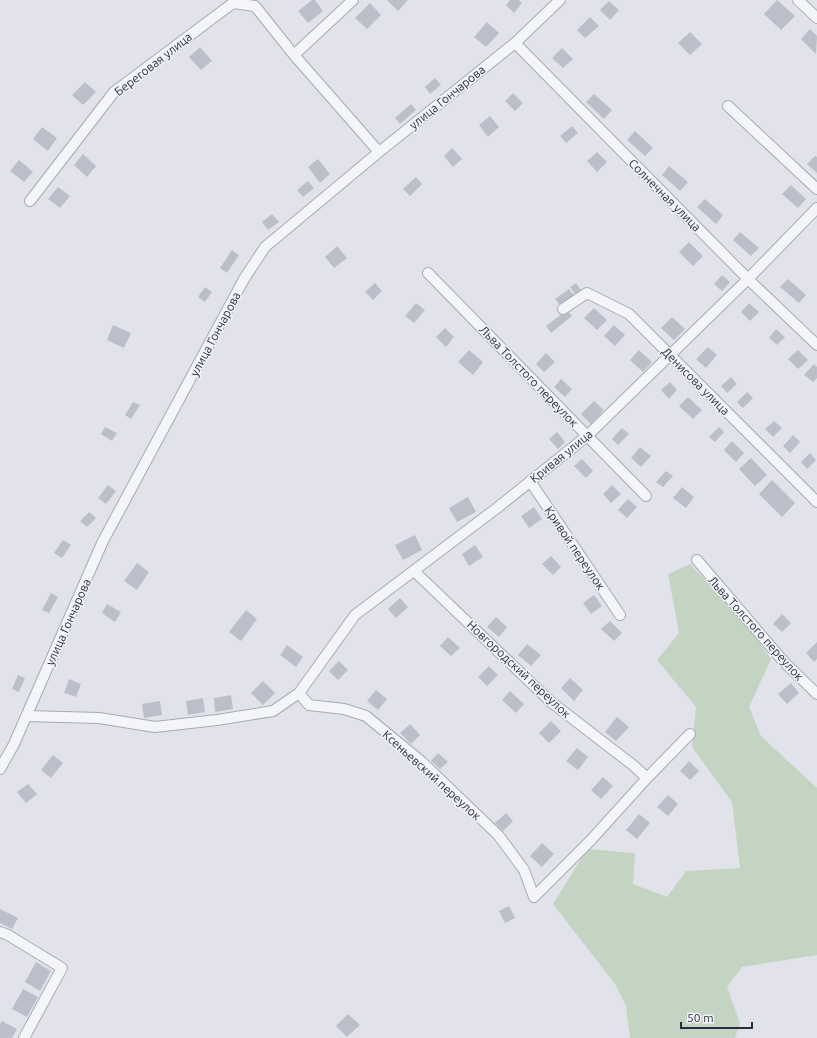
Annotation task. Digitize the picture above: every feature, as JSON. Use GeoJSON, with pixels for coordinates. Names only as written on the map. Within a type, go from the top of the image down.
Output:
{"type":"FeatureCollection","features":[{"type":"Feature","properties":{"kind":"street"},"geometry":{"type":"LineString","coordinates":[[294,55],[353,0]]}},
{"type":"Feature","properties":{"kind":"street","name":"улица Гончарова"},"geometry":{"type":"LineString","coordinates":[[0,769],[27,716],[103,540],[244,279],[265,247],[379,152],[515,43],[560,0]]}},
{"type":"Feature","properties":{"kind":"street"},"geometry":{"type":"LineString","coordinates":[[798,0],[817,18]]}},
{"type":"Feature","properties":{"kind":"street","name":"Береговая улица"},"geometry":{"type":"LineString","coordinates":[[30,201],[114,92],[233,3],[255,6],[294,55],[379,152]]}},
{"type":"Feature","properties":{"kind":"street","name":"Солнечная улица"},"geometry":{"type":"LineString","coordinates":[[515,43],[748,279],[817,345]]}},
{"type":"Feature","properties":{"kind":"street"},"geometry":{"type":"LineString","coordinates":[[728,106],[817,189]]}},
{"type":"Feature","properties":{"kind":"street","name":"Кривая улица"},"geometry":{"type":"LineString","coordinates":[[27,716],[99,718],[155,727],[217,720],[273,711],[299,693],[355,615],[414,571],[587,436],[748,279],[817,208]]}},
{"type":"Feature","properties":{"kind":"street","name":"Льва Толстого переулок"},"geometry":{"type":"LineString","coordinates":[[428,273],[646,496]]}},
{"type":"Feature","properties":{"kind":"street","name":"Денисова улица"},"geometry":{"type":"LineString","coordinates":[[563,309],[587,293],[629,314],[817,502]]}},
{"type":"Feature","properties":{"kind":"street","name":"Кривой переулок"},"geometry":{"type":"LineString","coordinates":[[530,481],[620,615]]}},
{"type":"Feature","properties":{"kind":"street","name":"Льва Толстого переулок"},"geometry":{"type":"LineString","coordinates":[[697,560],[784,662],[817,694]]}},
{"type":"Feature","properties":{"kind":"street","name":"Новгородский переулок"},"geometry":{"type":"LineString","coordinates":[[414,571],[551,702],[634,766],[647,778]]}},
{"type":"Feature","properties":{"kind":"street","name":"Ксеньевский переулок"},"geometry":{"type":"LineString","coordinates":[[299,693],[309,705],[344,709],[366,716],[422,762],[499,836],[524,870],[534,897],[591,840],[647,778]]}},
{"type":"Feature","properties":{"kind":"street"},"geometry":{"type":"LineString","coordinates":[[647,778],[690,734]]}},
{"type":"Feature","properties":{"kind":"street"},"geometry":{"type":"LineString","coordinates":[[0,932],[8,935],[62,968],[24,1038]]}},
{"type":"Feature","properties":{"kind":"green space"},"geometry":{"type":"Polygon","coordinates":[[[690,564],[746,624],[771,659],[749,707],[761,736],[817,788],[817,955],[742,967],[727,987],[740,1023],[735,1038],[630,1038],[626,1006],[615,984],[553,904],[587,849],[635,853],[633,884],[667,897],[686,871],[740,868],[732,802],[692,747],[696,707],[657,660],[679,633],[668,574],[690,564]]]}},
{"type":"Feature","properties":{"kind":"building"},"geometry":{"type":"Polygon","coordinates":[[[312,0],[315,0],[323,11],[308,23],[298,11],[312,0]]]}},
{"type":"Feature","properties":{"kind":"building"},"geometry":{"type":"Polygon","coordinates":[[[387,0],[408,0],[398,11],[387,0]]]}},
{"type":"Feature","properties":{"kind":"building"},"geometry":{"type":"Polygon","coordinates":[[[510,0],[519,0],[522,3],[514,13],[506,5],[510,0]]]}},
{"type":"Feature","properties":{"kind":"building"},"geometry":{"type":"Polygon","coordinates":[[[777,0],[795,16],[781,30],[764,14],[777,0]]]}},
{"type":"Feature","properties":{"kind":"building"},"geometry":{"type":"Polygon","coordinates":[[[609,1],[619,10],[610,20],[600,10],[609,1]]]}},
{"type":"Feature","properties":{"kind":"building"},"geometry":{"type":"Polygon","coordinates":[[[370,3],[381,15],[367,29],[355,18],[370,3]]]}},
{"type":"Feature","properties":{"kind":"building"},"geometry":{"type":"Polygon","coordinates":[[[590,17],[599,26],[585,38],[577,30],[590,17]]]}},
{"type":"Feature","properties":{"kind":"building"},"geometry":{"type":"Polygon","coordinates":[[[487,22],[499,33],[486,47],[474,37],[487,22]]]}},
{"type":"Feature","properties":{"kind":"building"},"geometry":{"type":"Polygon","coordinates":[[[810,29],[817,36],[816,54],[801,39],[810,29]]]}},
{"type":"Feature","properties":{"kind":"building"},"geometry":{"type":"Polygon","coordinates":[[[690,32],[702,44],[690,55],[678,43],[690,32]]]}},
{"type":"Feature","properties":{"kind":"building"},"geometry":{"type":"Polygon","coordinates":[[[200,47],[212,61],[201,70],[189,57],[200,47]]]}},
{"type":"Feature","properties":{"kind":"building"},"geometry":{"type":"Polygon","coordinates":[[[562,48],[573,59],[563,68],[552,58],[562,48]]]}},
{"type":"Feature","properties":{"kind":"building"},"geometry":{"type":"Polygon","coordinates":[[[435,78],[441,85],[430,94],[425,87],[435,78]]]}},
{"type":"Feature","properties":{"kind":"building"},"geometry":{"type":"Polygon","coordinates":[[[85,82],[96,92],[83,105],[72,95],[85,82]]]}},
{"type":"Feature","properties":{"kind":"building"},"geometry":{"type":"Polygon","coordinates":[[[513,93],[523,103],[515,111],[505,101],[513,93]]]}},
{"type":"Feature","properties":{"kind":"building"},"geometry":{"type":"Polygon","coordinates":[[[594,94],[612,110],[604,119],[586,102],[594,94]]]}},
{"type":"Feature","properties":{"kind":"building"},"geometry":{"type":"Polygon","coordinates":[[[411,104],[416,110],[400,124],[395,118],[411,104]]]}},
{"type":"Feature","properties":{"kind":"building"},"geometry":{"type":"Polygon","coordinates":[[[490,116],[499,127],[488,137],[479,125],[490,116]]]}},
{"type":"Feature","properties":{"kind":"building"},"geometry":{"type":"Polygon","coordinates":[[[572,126],[578,133],[566,143],[560,136],[572,126]]]}},
{"type":"Feature","properties":{"kind":"building"},"geometry":{"type":"Polygon","coordinates":[[[42,127],[57,138],[48,151],[33,139],[42,127]]]}},
{"type":"Feature","properties":{"kind":"building"},"geometry":{"type":"Polygon","coordinates":[[[635,131],[653,148],[645,156],[627,140],[635,131]]]}},
{"type":"Feature","properties":{"kind":"building"},"geometry":{"type":"Polygon","coordinates":[[[452,148],[462,159],[453,167],[444,156],[452,148]]]}},
{"type":"Feature","properties":{"kind":"building"},"geometry":{"type":"Polygon","coordinates":[[[597,152],[607,162],[597,172],[587,161],[597,152]]]}},
{"type":"Feature","properties":{"kind":"building"},"geometry":{"type":"Polygon","coordinates":[[[83,154],[96,166],[87,177],[74,165],[83,154]]]}},
{"type":"Feature","properties":{"kind":"building"},"geometry":{"type":"Polygon","coordinates":[[[815,156],[817,157],[817,173],[807,164],[815,156]]]}},
{"type":"Feature","properties":{"kind":"building"},"geometry":{"type":"Polygon","coordinates":[[[318,159],[330,174],[320,183],[308,167],[318,159]]]}},
{"type":"Feature","properties":{"kind":"building"},"geometry":{"type":"Polygon","coordinates":[[[19,160],[33,172],[24,182],[10,171],[19,160]]]}},
{"type":"Feature","properties":{"kind":"building"},"geometry":{"type":"Polygon","coordinates":[[[669,166],[688,182],[680,191],[662,175],[669,166]]]}},
{"type":"Feature","properties":{"kind":"building"},"geometry":{"type":"Polygon","coordinates":[[[416,177],[422,184],[410,196],[403,189],[416,177]]]}},
{"type":"Feature","properties":{"kind":"building"},"geometry":{"type":"Polygon","coordinates":[[[308,181],[314,188],[303,197],[297,190],[308,181]]]}},
{"type":"Feature","properties":{"kind":"building"},"geometry":{"type":"Polygon","coordinates":[[[791,185],[806,199],[798,208],[782,194],[791,185]]]}},
{"type":"Feature","properties":{"kind":"building"},"geometry":{"type":"Polygon","coordinates":[[[58,187],[70,196],[60,208],[48,199],[58,187]]]}},
{"type":"Feature","properties":{"kind":"building"},"geometry":{"type":"Polygon","coordinates":[[[705,199],[723,215],[716,224],[697,207],[705,199]]]}},
{"type":"Feature","properties":{"kind":"building"},"geometry":{"type":"Polygon","coordinates":[[[272,214],[279,222],[268,230],[262,222],[272,214]]]}},
{"type":"Feature","properties":{"kind":"building"},"geometry":{"type":"Polygon","coordinates":[[[740,232],[759,248],[751,256],[733,240],[740,232]]]}},
{"type":"Feature","properties":{"kind":"building"},"geometry":{"type":"Polygon","coordinates":[[[689,242],[703,256],[693,266],[679,252],[689,242]]]}},
{"type":"Feature","properties":{"kind":"building"},"geometry":{"type":"Polygon","coordinates":[[[337,246],[347,258],[334,268],[325,257],[337,246]]]}},
{"type":"Feature","properties":{"kind":"building"},"geometry":{"type":"Polygon","coordinates":[[[232,250],[239,255],[227,273],[220,268],[232,250]]]}},
{"type":"Feature","properties":{"kind":"building"},"geometry":{"type":"Polygon","coordinates":[[[722,275],[730,282],[722,291],[714,284],[722,275]]]}},
{"type":"Feature","properties":{"kind":"building"},"geometry":{"type":"Polygon","coordinates":[[[788,279],[806,295],[799,303],[780,287],[788,279]]]}},
{"type":"Feature","properties":{"kind":"building"},"geometry":{"type":"Polygon","coordinates":[[[375,283],[382,291],[373,300],[365,292],[375,283]]]}},
{"type":"Feature","properties":{"kind":"building"},"geometry":{"type":"Polygon","coordinates":[[[576,283],[581,290],[575,294],[570,287],[576,283]]]}},
{"type":"Feature","properties":{"kind":"building"},"geometry":{"type":"Polygon","coordinates":[[[205,287],[212,292],[205,302],[198,297],[205,287]]]}},
{"type":"Feature","properties":{"kind":"building"},"geometry":{"type":"Polygon","coordinates":[[[569,289],[574,295],[560,305],[555,299],[569,289]]]}},
{"type":"Feature","properties":{"kind":"building"},"geometry":{"type":"Polygon","coordinates":[[[416,303],[425,310],[414,323],[405,316],[416,303]]]}},
{"type":"Feature","properties":{"kind":"building"},"geometry":{"type":"Polygon","coordinates":[[[749,303],[759,312],[750,321],[741,312],[749,303]]]}},
{"type":"Feature","properties":{"kind":"building"},"geometry":{"type":"Polygon","coordinates":[[[594,308],[607,320],[597,330],[584,318],[594,308]]]}},
{"type":"Feature","properties":{"kind":"building"},"geometry":{"type":"Polygon","coordinates":[[[567,310],[572,316],[551,333],[546,326],[567,310]]]}},
{"type":"Feature","properties":{"kind":"building"},"geometry":{"type":"Polygon","coordinates":[[[672,317],[685,329],[674,340],[661,328],[672,317]]]}},
{"type":"Feature","properties":{"kind":"building"},"geometry":{"type":"Polygon","coordinates":[[[113,325],[131,333],[124,348],[107,340],[113,325]]]}},
{"type":"Feature","properties":{"kind":"building"},"geometry":{"type":"Polygon","coordinates":[[[614,325],[625,335],[615,346],[604,336],[614,325]]]}},
{"type":"Feature","properties":{"kind":"building"},"geometry":{"type":"Polygon","coordinates":[[[445,328],[454,337],[446,347],[436,337],[445,328]]]}},
{"type":"Feature","properties":{"kind":"building"},"geometry":{"type":"Polygon","coordinates":[[[776,329],[785,337],[777,345],[769,338],[776,329]]]}},
{"type":"Feature","properties":{"kind":"building"},"geometry":{"type":"Polygon","coordinates":[[[708,347],[717,355],[706,368],[696,359],[708,347]]]}},
{"type":"Feature","properties":{"kind":"building"},"geometry":{"type":"Polygon","coordinates":[[[469,350],[483,362],[473,375],[458,362],[469,350]]]}},
{"type":"Feature","properties":{"kind":"building"},"geometry":{"type":"Polygon","coordinates":[[[639,350],[652,362],[643,372],[630,360],[639,350]]]}},
{"type":"Feature","properties":{"kind":"building"},"geometry":{"type":"Polygon","coordinates":[[[798,350],[808,360],[798,369],[788,359],[798,350]]]}},
{"type":"Feature","properties":{"kind":"building"},"geometry":{"type":"Polygon","coordinates":[[[546,353],[555,362],[544,372],[536,364],[546,353]]]}},
{"type":"Feature","properties":{"kind":"building"},"geometry":{"type":"Polygon","coordinates":[[[814,364],[817,367],[817,378],[813,382],[804,375],[814,364]]]}},
{"type":"Feature","properties":{"kind":"building"},"geometry":{"type":"Polygon","coordinates":[[[731,377],[737,384],[727,393],[721,386],[731,377]]]}},
{"type":"Feature","properties":{"kind":"building"},"geometry":{"type":"Polygon","coordinates":[[[561,379],[572,389],[565,397],[554,387],[561,379]]]}},
{"type":"Feature","properties":{"kind":"building"},"geometry":{"type":"Polygon","coordinates":[[[670,382],[677,390],[669,399],[661,390],[670,382]]]}},
{"type":"Feature","properties":{"kind":"building"},"geometry":{"type":"Polygon","coordinates":[[[747,392],[753,398],[743,408],[737,402],[747,392]]]}},
{"type":"Feature","properties":{"kind":"building"},"geometry":{"type":"Polygon","coordinates":[[[688,397],[702,410],[693,419],[679,406],[688,397]]]}},
{"type":"Feature","properties":{"kind":"building"},"geometry":{"type":"Polygon","coordinates":[[[594,401],[604,410],[591,424],[581,414],[594,401]]]}},
{"type":"Feature","properties":{"kind":"building"},"geometry":{"type":"Polygon","coordinates":[[[133,402],[140,405],[131,419],[125,415],[133,402]]]}},
{"type":"Feature","properties":{"kind":"building"},"geometry":{"type":"Polygon","coordinates":[[[774,421],[782,428],[773,437],[765,429],[774,421]]]}},
{"type":"Feature","properties":{"kind":"building"},"geometry":{"type":"Polygon","coordinates":[[[105,427],[117,433],[112,441],[101,434],[105,427]]]}},
{"type":"Feature","properties":{"kind":"building"},"geometry":{"type":"Polygon","coordinates":[[[719,427],[724,432],[715,442],[709,437],[719,427]]]}},
{"type":"Feature","properties":{"kind":"building"},"geometry":{"type":"Polygon","coordinates":[[[622,428],[629,434],[618,445],[612,439],[622,428]]]}},
{"type":"Feature","properties":{"kind":"building"},"geometry":{"type":"Polygon","coordinates":[[[557,432],[565,442],[558,449],[549,439],[557,432]]]}},
{"type":"Feature","properties":{"kind":"building"},"geometry":{"type":"Polygon","coordinates":[[[793,435],[800,442],[790,453],[783,446],[793,435]]]}},
{"type":"Feature","properties":{"kind":"building"},"geometry":{"type":"Polygon","coordinates":[[[732,441],[744,453],[736,462],[724,450],[732,441]]]}},
{"type":"Feature","properties":{"kind":"building"},"geometry":{"type":"Polygon","coordinates":[[[640,447],[651,456],[641,467],[631,458],[640,447]]]}},
{"type":"Feature","properties":{"kind":"building"},"geometry":{"type":"Polygon","coordinates":[[[810,453],[816,460],[807,469],[801,462],[810,453]]]}},
{"type":"Feature","properties":{"kind":"building"},"geometry":{"type":"Polygon","coordinates":[[[751,458],[767,475],[755,486],[739,469],[751,458]]]}},
{"type":"Feature","properties":{"kind":"building"},"geometry":{"type":"Polygon","coordinates":[[[582,459],[593,471],[586,478],[574,466],[582,459]]]}},
{"type":"Feature","properties":{"kind":"building"},"geometry":{"type":"Polygon","coordinates":[[[666,471],[673,476],[663,487],[656,482],[666,471]]]}},
{"type":"Feature","properties":{"kind":"building"},"geometry":{"type":"Polygon","coordinates":[[[772,480],[795,503],[782,517],[759,494],[772,480]]]}},
{"type":"Feature","properties":{"kind":"building"},"geometry":{"type":"Polygon","coordinates":[[[108,485],[116,491],[106,504],[98,498],[108,485]]]}},
{"type":"Feature","properties":{"kind":"building"},"geometry":{"type":"Polygon","coordinates":[[[612,485],[621,494],[611,503],[603,494],[612,485]]]}},
{"type":"Feature","properties":{"kind":"building"},"geometry":{"type":"Polygon","coordinates":[[[682,487],[694,497],[686,508],[673,498],[682,487]]]}},
{"type":"Feature","properties":{"kind":"building"},"geometry":{"type":"Polygon","coordinates":[[[468,497],[476,512],[457,522],[449,508],[468,497]]]}},
{"type":"Feature","properties":{"kind":"building"},"geometry":{"type":"Polygon","coordinates":[[[628,499],[637,507],[627,518],[618,510],[628,499]]]}},
{"type":"Feature","properties":{"kind":"building"},"geometry":{"type":"Polygon","coordinates":[[[534,507],[542,519],[529,528],[521,516],[534,507]]]}},
{"type":"Feature","properties":{"kind":"building"},"geometry":{"type":"Polygon","coordinates":[[[89,512],[96,518],[87,527],[80,521],[89,512]]]}},
{"type":"Feature","properties":{"kind":"building"},"geometry":{"type":"Polygon","coordinates":[[[415,535],[422,550],[403,560],[395,545],[415,535]]]}},
{"type":"Feature","properties":{"kind":"building"},"geometry":{"type":"Polygon","coordinates":[[[63,540],[71,545],[62,558],[54,553],[63,540]]]}},
{"type":"Feature","properties":{"kind":"building"},"geometry":{"type":"Polygon","coordinates":[[[475,545],[483,557],[469,566],[462,554],[475,545]]]}},
{"type":"Feature","properties":{"kind":"building"},"geometry":{"type":"Polygon","coordinates":[[[551,556],[561,567],[553,575],[542,564],[551,556]]]}},
{"type":"Feature","properties":{"kind":"building"},"geometry":{"type":"Polygon","coordinates":[[[137,563],[149,572],[137,590],[124,581],[137,563]]]}},
{"type":"Feature","properties":{"kind":"building"},"geometry":{"type":"Polygon","coordinates":[[[51,593],[58,597],[49,613],[42,610],[51,593]]]}},
{"type":"Feature","properties":{"kind":"building"},"geometry":{"type":"Polygon","coordinates":[[[594,595],[602,606],[591,614],[583,603],[594,595]]]}},
{"type":"Feature","properties":{"kind":"building"},"geometry":{"type":"Polygon","coordinates":[[[400,598],[408,607],[396,618],[388,609],[400,598]]]}},
{"type":"Feature","properties":{"kind":"building"},"geometry":{"type":"Polygon","coordinates":[[[107,604],[121,612],[115,622],[102,613],[107,604]]]}},
{"type":"Feature","properties":{"kind":"building"},"geometry":{"type":"Polygon","coordinates":[[[246,610],[257,619],[241,641],[229,632],[246,610]]]}},
{"type":"Feature","properties":{"kind":"building"},"geometry":{"type":"Polygon","coordinates":[[[782,614],[791,623],[782,632],[773,624],[782,614]]]}},
{"type":"Feature","properties":{"kind":"building"},"geometry":{"type":"Polygon","coordinates":[[[496,617],[507,627],[499,637],[487,627],[496,617]]]}},
{"type":"Feature","properties":{"kind":"building"},"geometry":{"type":"Polygon","coordinates":[[[610,621],[622,633],[614,641],[601,629],[610,621]]]}},
{"type":"Feature","properties":{"kind":"building"},"geometry":{"type":"Polygon","coordinates":[[[448,637],[460,648],[451,656],[440,646],[448,637]]]}},
{"type":"Feature","properties":{"kind":"building"},"geometry":{"type":"Polygon","coordinates":[[[817,642],[817,659],[814,662],[806,653],[817,642]]]}},
{"type":"Feature","properties":{"kind":"building"},"geometry":{"type":"Polygon","coordinates":[[[527,644],[541,655],[531,666],[518,655],[527,644]]]}},
{"type":"Feature","properties":{"kind":"building"},"geometry":{"type":"Polygon","coordinates":[[[287,645],[303,657],[296,667],[280,655],[287,645]]]}},
{"type":"Feature","properties":{"kind":"building"},"geometry":{"type":"Polygon","coordinates":[[[339,661],[348,670],[338,680],[329,671],[339,661]]]}},
{"type":"Feature","properties":{"kind":"building"},"geometry":{"type":"Polygon","coordinates":[[[489,666],[498,675],[487,686],[478,677],[489,666]]]}},
{"type":"Feature","properties":{"kind":"building"},"geometry":{"type":"Polygon","coordinates":[[[18,675],[25,678],[19,692],[12,689],[18,675]]]}},
{"type":"Feature","properties":{"kind":"building"},"geometry":{"type":"Polygon","coordinates":[[[570,678],[583,690],[574,701],[561,688],[570,678]]]}},
{"type":"Feature","properties":{"kind":"building"},"geometry":{"type":"Polygon","coordinates":[[[69,679],[81,684],[76,697],[64,693],[69,679]]]}},
{"type":"Feature","properties":{"kind":"building"},"geometry":{"type":"Polygon","coordinates":[[[263,681],[275,693],[263,705],[251,693],[263,681]]]}},
{"type":"Feature","properties":{"kind":"building"},"geometry":{"type":"Polygon","coordinates":[[[791,683],[799,693],[787,704],[778,694],[791,683]]]}},
{"type":"Feature","properties":{"kind":"building"},"geometry":{"type":"Polygon","coordinates":[[[376,690],[387,699],[378,710],[367,701],[376,690]]]}},
{"type":"Feature","properties":{"kind":"building"},"geometry":{"type":"Polygon","coordinates":[[[510,691],[524,704],[516,713],[502,700],[510,691]]]}},
{"type":"Feature","properties":{"kind":"building"},"geometry":{"type":"Polygon","coordinates":[[[231,695],[233,709],[215,712],[214,698],[231,695]]]}},
{"type":"Feature","properties":{"kind":"building"},"geometry":{"type":"Polygon","coordinates":[[[203,698],[205,712],[188,715],[186,701],[203,698]]]}},
{"type":"Feature","properties":{"kind":"building"},"geometry":{"type":"Polygon","coordinates":[[[160,701],[162,715],[144,718],[142,704],[160,701]]]}},
{"type":"Feature","properties":{"kind":"building"},"geometry":{"type":"Polygon","coordinates":[[[617,717],[629,727],[616,741],[605,732],[617,717]]]}},
{"type":"Feature","properties":{"kind":"building"},"geometry":{"type":"Polygon","coordinates":[[[551,721],[561,731],[549,743],[539,733],[551,721]]]}},
{"type":"Feature","properties":{"kind":"building"},"geometry":{"type":"Polygon","coordinates":[[[410,724],[420,735],[411,744],[400,733],[410,724]]]}},
{"type":"Feature","properties":{"kind":"building"},"geometry":{"type":"Polygon","coordinates":[[[577,748],[588,757],[578,770],[566,761],[577,748]]]}},
{"type":"Feature","properties":{"kind":"building"},"geometry":{"type":"Polygon","coordinates":[[[438,753],[448,762],[440,769],[431,761],[438,753]]]}},
{"type":"Feature","properties":{"kind":"building"},"geometry":{"type":"Polygon","coordinates":[[[53,755],[63,763],[51,778],[41,770],[53,755]]]}},
{"type":"Feature","properties":{"kind":"building"},"geometry":{"type":"Polygon","coordinates":[[[689,761],[699,771],[690,780],[680,771],[689,761]]]}},
{"type":"Feature","properties":{"kind":"building"},"geometry":{"type":"Polygon","coordinates":[[[603,777],[613,786],[601,799],[591,790],[603,777]]]}},
{"type":"Feature","properties":{"kind":"building"},"geometry":{"type":"Polygon","coordinates":[[[28,784],[37,794],[26,803],[17,792],[28,784]]]}},
{"type":"Feature","properties":{"kind":"building"},"geometry":{"type":"Polygon","coordinates":[[[668,795],[678,804],[668,816],[657,807],[668,795]]]}},
{"type":"Feature","properties":{"kind":"building"},"geometry":{"type":"Polygon","coordinates":[[[506,813],[513,821],[503,831],[495,823],[506,813]]]}},
{"type":"Feature","properties":{"kind":"building"},"geometry":{"type":"Polygon","coordinates":[[[639,814],[650,823],[637,839],[626,830],[639,814]]]}},
{"type":"Feature","properties":{"kind":"building"},"geometry":{"type":"Polygon","coordinates":[[[542,843],[554,854],[542,867],[530,856],[542,843]]]}},
{"type":"Feature","properties":{"kind":"building"},"geometry":{"type":"Polygon","coordinates":[[[509,906],[515,918],[505,923],[499,911],[509,906]]]}},
{"type":"Feature","properties":{"kind":"building"},"geometry":{"type":"Polygon","coordinates":[[[0,909],[18,918],[12,929],[0,923],[0,909]]]}},
{"type":"Feature","properties":{"kind":"building"},"geometry":{"type":"Polygon","coordinates":[[[36,962],[51,971],[40,991],[25,982],[36,962]]]}},
{"type":"Feature","properties":{"kind":"building"},"geometry":{"type":"Polygon","coordinates":[[[23,989],[38,997],[27,1017],[12,1009],[23,989]]]}},
{"type":"Feature","properties":{"kind":"building"},"geometry":{"type":"Polygon","coordinates":[[[348,1014],[360,1025],[347,1037],[336,1026],[348,1014]]]}},
{"type":"Feature","properties":{"kind":"building"},"geometry":{"type":"Polygon","coordinates":[[[2,1021],[17,1029],[12,1038],[0,1038],[0,1024],[2,1021]]]}}]}
